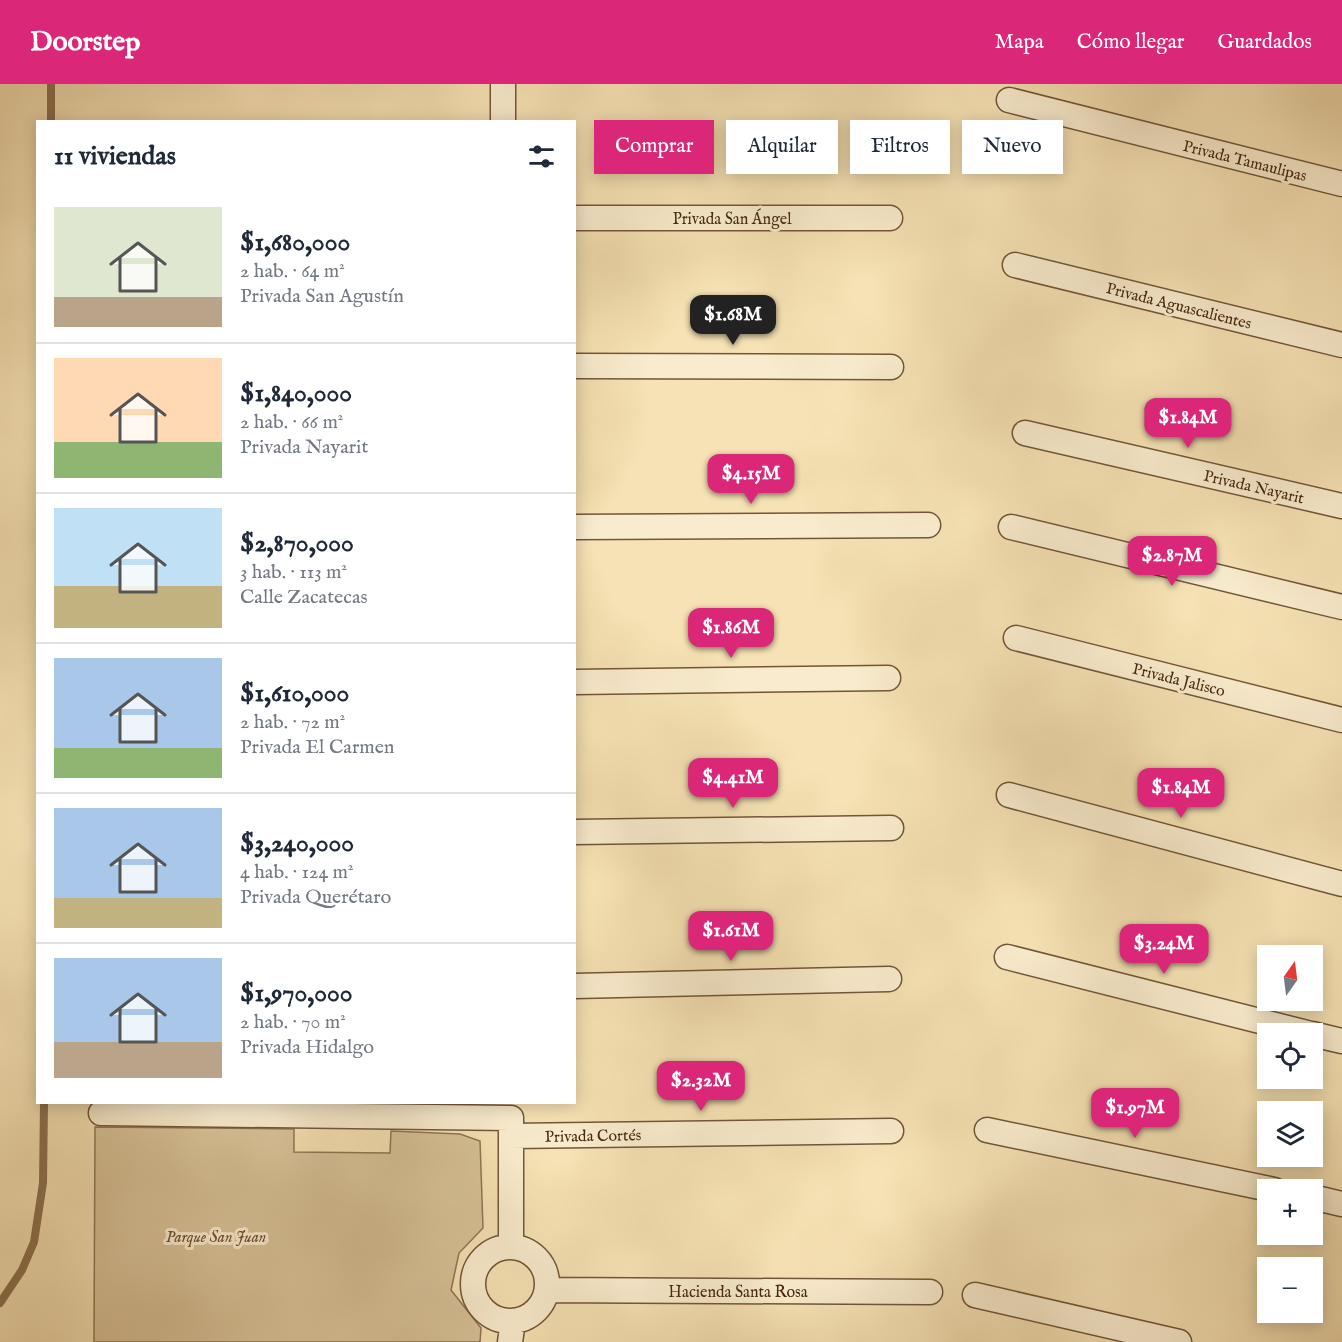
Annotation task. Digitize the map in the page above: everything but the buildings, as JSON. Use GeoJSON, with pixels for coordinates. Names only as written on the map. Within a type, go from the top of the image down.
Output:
{"type":"FeatureCollection","features":[{"type":"Feature","properties":{"kind":"street"},"geometry":{"type":"LineString","coordinates":[[503,84],[503,120]]}},
{"type":"Feature","properties":{"kind":"street","name":"Privada Tamaulipas"},"geometry":{"type":"LineString","coordinates":[[1009,100],[1342,184]]}},
{"type":"Feature","properties":{"kind":"street","name":"Privada San Ángel"},"geometry":{"type":"LineString","coordinates":[[576,218],[890,218]]}},
{"type":"Feature","properties":{"kind":"street","name":"Privada Aguascalientes"},"geometry":{"type":"LineString","coordinates":[[1015,265],[1342,345]]}},
{"type":"Feature","properties":{"kind":"street"},"geometry":{"type":"LineString","coordinates":[[576,366],[891,367]]}},
{"type":"Feature","properties":{"kind":"street","name":"Privada Nayarit"},"geometry":{"type":"LineString","coordinates":[[1025,433],[1342,506]]}},
{"type":"Feature","properties":{"kind":"street"},"geometry":{"type":"LineString","coordinates":[[576,527],[928,525]]}},
{"type":"Feature","properties":{"kind":"street"},"geometry":{"type":"LineString","coordinates":[[1011,527],[1342,607]]}},
{"type":"Feature","properties":{"kind":"street","name":"Privada Jalisco"},"geometry":{"type":"LineString","coordinates":[[1016,638],[1342,720]]}},
{"type":"Feature","properties":{"kind":"street"},"geometry":{"type":"LineString","coordinates":[[576,682],[888,678]]}},
{"type":"Feature","properties":{"kind":"street"},"geometry":{"type":"LineString","coordinates":[[1008,795],[1342,884]]}},
{"type":"Feature","properties":{"kind":"street"},"geometry":{"type":"LineString","coordinates":[[576,832],[891,828]]}},
{"type":"Feature","properties":{"kind":"street"},"geometry":{"type":"LineString","coordinates":[[1007,957],[1268,1023]]}},
{"type":"Feature","properties":{"kind":"street"},"geometry":{"type":"LineString","coordinates":[[576,986],[889,979]]}},
{"type":"Feature","properties":{"kind":"street"},"geometry":{"type":"LineString","coordinates":[[1323,1037],[1342,1041]]}},
{"type":"Feature","properties":{"kind":"street","name":"Privada Cortés"},"geometry":{"type":"LineString","coordinates":[[101,1113],[511,1119],[891,1131]]}},
{"type":"Feature","properties":{"kind":"street"},"geometry":{"type":"LineString","coordinates":[[511,1119],[511,1246]]}},
{"type":"Feature","properties":{"kind":"street"},"geometry":{"type":"LineString","coordinates":[[987,1130],[1257,1186]]}},
{"type":"Feature","properties":{"kind":"street"},"geometry":{"type":"LineString","coordinates":[[1323,1200],[1342,1204]]}},
{"type":"Feature","properties":{"kind":"street"},"geometry":{"type":"LineString","coordinates":[[511,1246],[523,1249],[533,1254],[541,1263],[547,1281],[547,1290],[543,1302],[536,1311],[525,1318],[512,1332],[501,1320],[489,1316],[477,1301],[472,1283],[474,1271],[488,1252],[499,1247],[511,1246]]}},
{"type":"Feature","properties":{"kind":"street","name":"Hacienda Santa Rosa"},"geometry":{"type":"LineString","coordinates":[[547,1290],[930,1292]]}},
{"type":"Feature","properties":{"kind":"street"},"geometry":{"type":"LineString","coordinates":[[975,1295],[1179,1342]]}},
{"type":"Feature","properties":{"kind":"green space","name":"Parque San Juan"},"geometry":{"type":"Polygon","coordinates":[[[95,1127],[294,1129],[294,1152],[390,1153],[391,1131],[460,1134],[480,1141],[483,1228],[459,1253],[451,1290],[481,1328],[480,1342],[94,1342],[95,1127]]]}},
{"type":"Feature","properties":{"kind":"waterway"},"geometry":{"type":"LineString","coordinates":[[51,84],[51,120]]}},
{"type":"Feature","properties":{"kind":"waterway"},"geometry":{"type":"LineString","coordinates":[[0,1303],[22,1270],[34,1242],[43,1183],[44,1104]]}}]}
